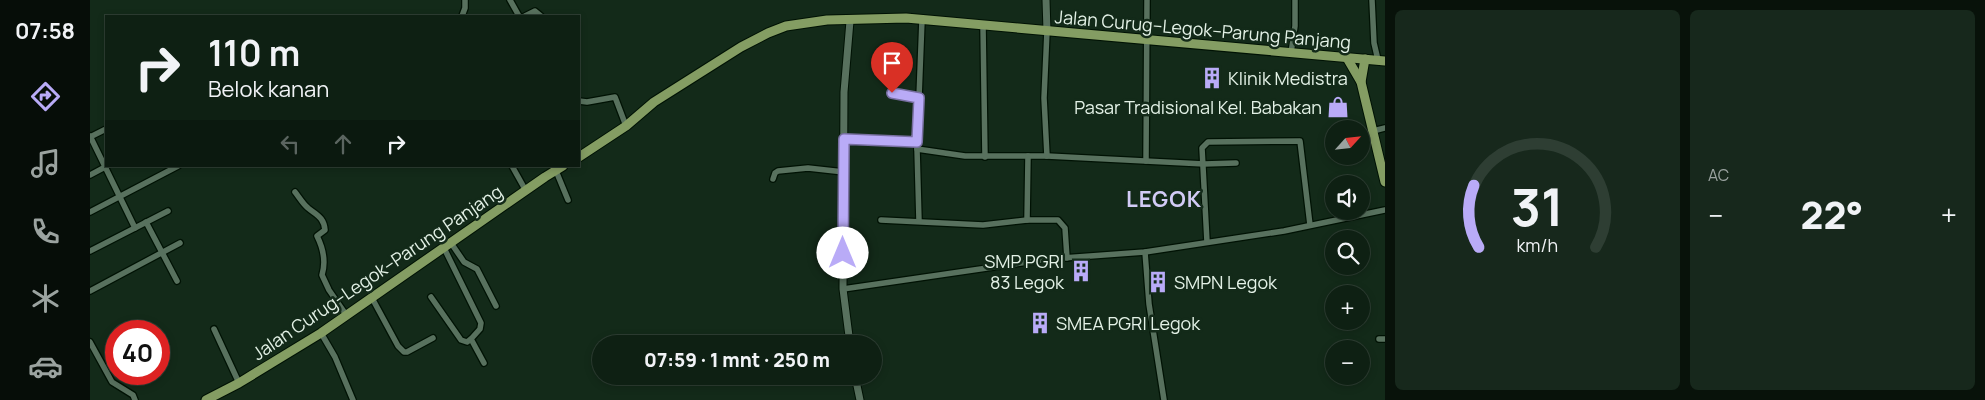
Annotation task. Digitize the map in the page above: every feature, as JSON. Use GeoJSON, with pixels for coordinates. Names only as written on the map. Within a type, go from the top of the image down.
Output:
{"type":"FeatureCollection","features":[{"type":"Feature","properties":{"kind":"main road","name":"Jalan Curug–Legok–Parung Panjang"},"geometry":{"type":"LineString","coordinates":[[580,156],[626,126],[654,102],[742,47],[786,26],[827,20],[850,21],[906,18],[1047,32],[1382,60]]}},
{"type":"Feature","properties":{"kind":"main road"},"geometry":{"type":"LineString","coordinates":[[1347,58],[1361,82],[1385,182]]}},
{"type":"Feature","properties":{"kind":"main road"},"geometry":{"type":"LineString","coordinates":[[1361,82],[1365,59]]}},
{"type":"Feature","properties":{"kind":"main road","name":"Jalan Curug–Legok–Parung Panjang"},"geometry":{"type":"LineString","coordinates":[[206,400],[239,383],[347,316],[558,168]]}},
{"type":"Feature","properties":{"kind":"street"},"geometry":{"type":"LineString","coordinates":[[462,15],[465,0]]}},
{"type":"Feature","properties":{"kind":"street"},"geometry":{"type":"LineString","coordinates":[[510,0],[518,15]]}},
{"type":"Feature","properties":{"kind":"street"},"geometry":{"type":"LineString","coordinates":[[1046,0],[1047,32],[1044,98],[1046,156]]}},
{"type":"Feature","properties":{"kind":"street"},"geometry":{"type":"LineString","coordinates":[[1146,162],[1147,0]]}},
{"type":"Feature","properties":{"kind":"street"},"geometry":{"type":"LineString","coordinates":[[1292,53],[1295,0]]}},
{"type":"Feature","properties":{"kind":"street"},"geometry":{"type":"LineString","coordinates":[[1372,0],[1374,43],[1382,60]]}},
{"type":"Feature","properties":{"kind":"street"},"geometry":{"type":"LineString","coordinates":[[528,15],[535,12],[540,15]]}},
{"type":"Feature","properties":{"kind":"street"},"geometry":{"type":"LineString","coordinates":[[919,220],[917,146],[922,20]]}},
{"type":"Feature","properties":{"kind":"street"},"geometry":{"type":"LineString","coordinates":[[849,335],[843,289],[844,92],[850,21]]}},
{"type":"Feature","properties":{"kind":"street"},"geometry":{"type":"LineString","coordinates":[[983,26],[985,157]]}},
{"type":"Feature","properties":{"kind":"street"},"geometry":{"type":"LineString","coordinates":[[892,93],[919,98]]}},
{"type":"Feature","properties":{"kind":"street"},"geometry":{"type":"LineString","coordinates":[[580,101],[588,102],[615,97],[626,126]]}},
{"type":"Feature","properties":{"kind":"street"},"geometry":{"type":"LineString","coordinates":[[1374,131],[1385,128]]}},
{"type":"Feature","properties":{"kind":"street"},"geometry":{"type":"LineString","coordinates":[[105,129],[90,137],[105,164]]}},
{"type":"Feature","properties":{"kind":"street"},"geometry":{"type":"LineString","coordinates":[[844,139],[917,146],[965,156],[1046,156],[1146,162],[1236,163]]}},
{"type":"Feature","properties":{"kind":"street"},"geometry":{"type":"LineString","coordinates":[[1207,242],[1202,148],[1208,142],[1300,141],[1310,225]]}},
{"type":"Feature","properties":{"kind":"street"},"geometry":{"type":"LineString","coordinates":[[1027,220],[1028,156]]}},
{"type":"Feature","properties":{"kind":"street"},"geometry":{"type":"LineString","coordinates":[[90,175],[105,167]]}},
{"type":"Feature","properties":{"kind":"street"},"geometry":{"type":"LineString","coordinates":[[106,167],[135,228]]}},
{"type":"Feature","properties":{"kind":"street"},"geometry":{"type":"LineString","coordinates":[[90,212],[176,167]]}},
{"type":"Feature","properties":{"kind":"street"},"geometry":{"type":"LineString","coordinates":[[513,167],[526,191]]}},
{"type":"Feature","properties":{"kind":"street"},"geometry":{"type":"LineString","coordinates":[[558,168],[568,200]]}},
{"type":"Feature","properties":{"kind":"street"},"geometry":{"type":"LineString","coordinates":[[773,179],[778,171],[808,168],[844,172]]}},
{"type":"Feature","properties":{"kind":"street"},"geometry":{"type":"LineString","coordinates":[[295,192],[304,204],[319,216],[323,222],[324,231],[317,235],[322,250],[324,266],[322,275],[329,290],[347,316]]}},
{"type":"Feature","properties":{"kind":"street"},"geometry":{"type":"LineString","coordinates":[[843,289],[1067,258],[1145,252],[1284,231],[1385,210]]}},
{"type":"Feature","properties":{"kind":"street"},"geometry":{"type":"LineString","coordinates":[[90,251],[168,211]]}},
{"type":"Feature","properties":{"kind":"street"},"geometry":{"type":"LineString","coordinates":[[881,220],[919,220],[983,225],[1027,220],[1058,220],[1063,223],[1065,228],[1067,258]]}},
{"type":"Feature","properties":{"kind":"street"},"geometry":{"type":"LineString","coordinates":[[146,222],[176,281]]}},
{"type":"Feature","properties":{"kind":"street"},"geometry":{"type":"LineString","coordinates":[[90,291],[180,243]]}},
{"type":"Feature","properties":{"kind":"street"},"geometry":{"type":"LineString","coordinates":[[448,245],[464,262],[477,270],[496,306]]}},
{"type":"Feature","properties":{"kind":"street"},"geometry":{"type":"LineString","coordinates":[[431,297],[461,340],[467,342],[472,339],[480,329],[481,323],[448,245]]}},
{"type":"Feature","properties":{"kind":"street"},"geometry":{"type":"LineString","coordinates":[[1145,252],[1149,304],[1164,400]]}},
{"type":"Feature","properties":{"kind":"street"},"geometry":{"type":"LineString","coordinates":[[372,298],[398,346],[404,352],[408,352],[433,338]]}},
{"type":"Feature","properties":{"kind":"street"},"geometry":{"type":"LineString","coordinates":[[214,330],[239,383]]}},
{"type":"Feature","properties":{"kind":"street"},"geometry":{"type":"LineString","coordinates":[[321,333],[335,357],[353,400]]}},
{"type":"Feature","properties":{"kind":"street"},"geometry":{"type":"LineString","coordinates":[[472,339],[484,363]]}},
{"type":"Feature","properties":{"kind":"street"},"geometry":{"type":"LineString","coordinates":[[90,342],[112,382],[133,396],[135,400]]}},
{"type":"Feature","properties":{"kind":"street"},"geometry":{"type":"LineString","coordinates":[[857,385],[860,400]]}},
{"type":"Feature","properties":{"kind":"place","name":"Klinik Medistra"},"geometry":{"type":"Point","coordinates":[1212,78]}},
{"type":"Feature","properties":{"kind":"place","name":"Pasar Tradisional Kel. Babakan"},"geometry":{"type":"Point","coordinates":[1338,107]}},
{"type":"Feature","properties":{"kind":"place","name":"SMP PGRI 83 Legok"},"geometry":{"type":"Point","coordinates":[1081,271]}},
{"type":"Feature","properties":{"kind":"place","name":"SMPN Legok"},"geometry":{"type":"Point","coordinates":[1158,282]}},
{"type":"Feature","properties":{"kind":"place","name":"SMEA PGRI Legok"},"geometry":{"type":"Point","coordinates":[1040,323]}},
{"type":"Feature","properties":{"kind":"district","name":"LEGOK"},"geometry":{"type":"Point","coordinates":[1164,199]}},
{"type":"Feature","properties":{"kind":"route"},"geometry":{"type":"LineString","coordinates":[[843,253],[844,139],[917,142],[919,98],[892,93]]}}]}
